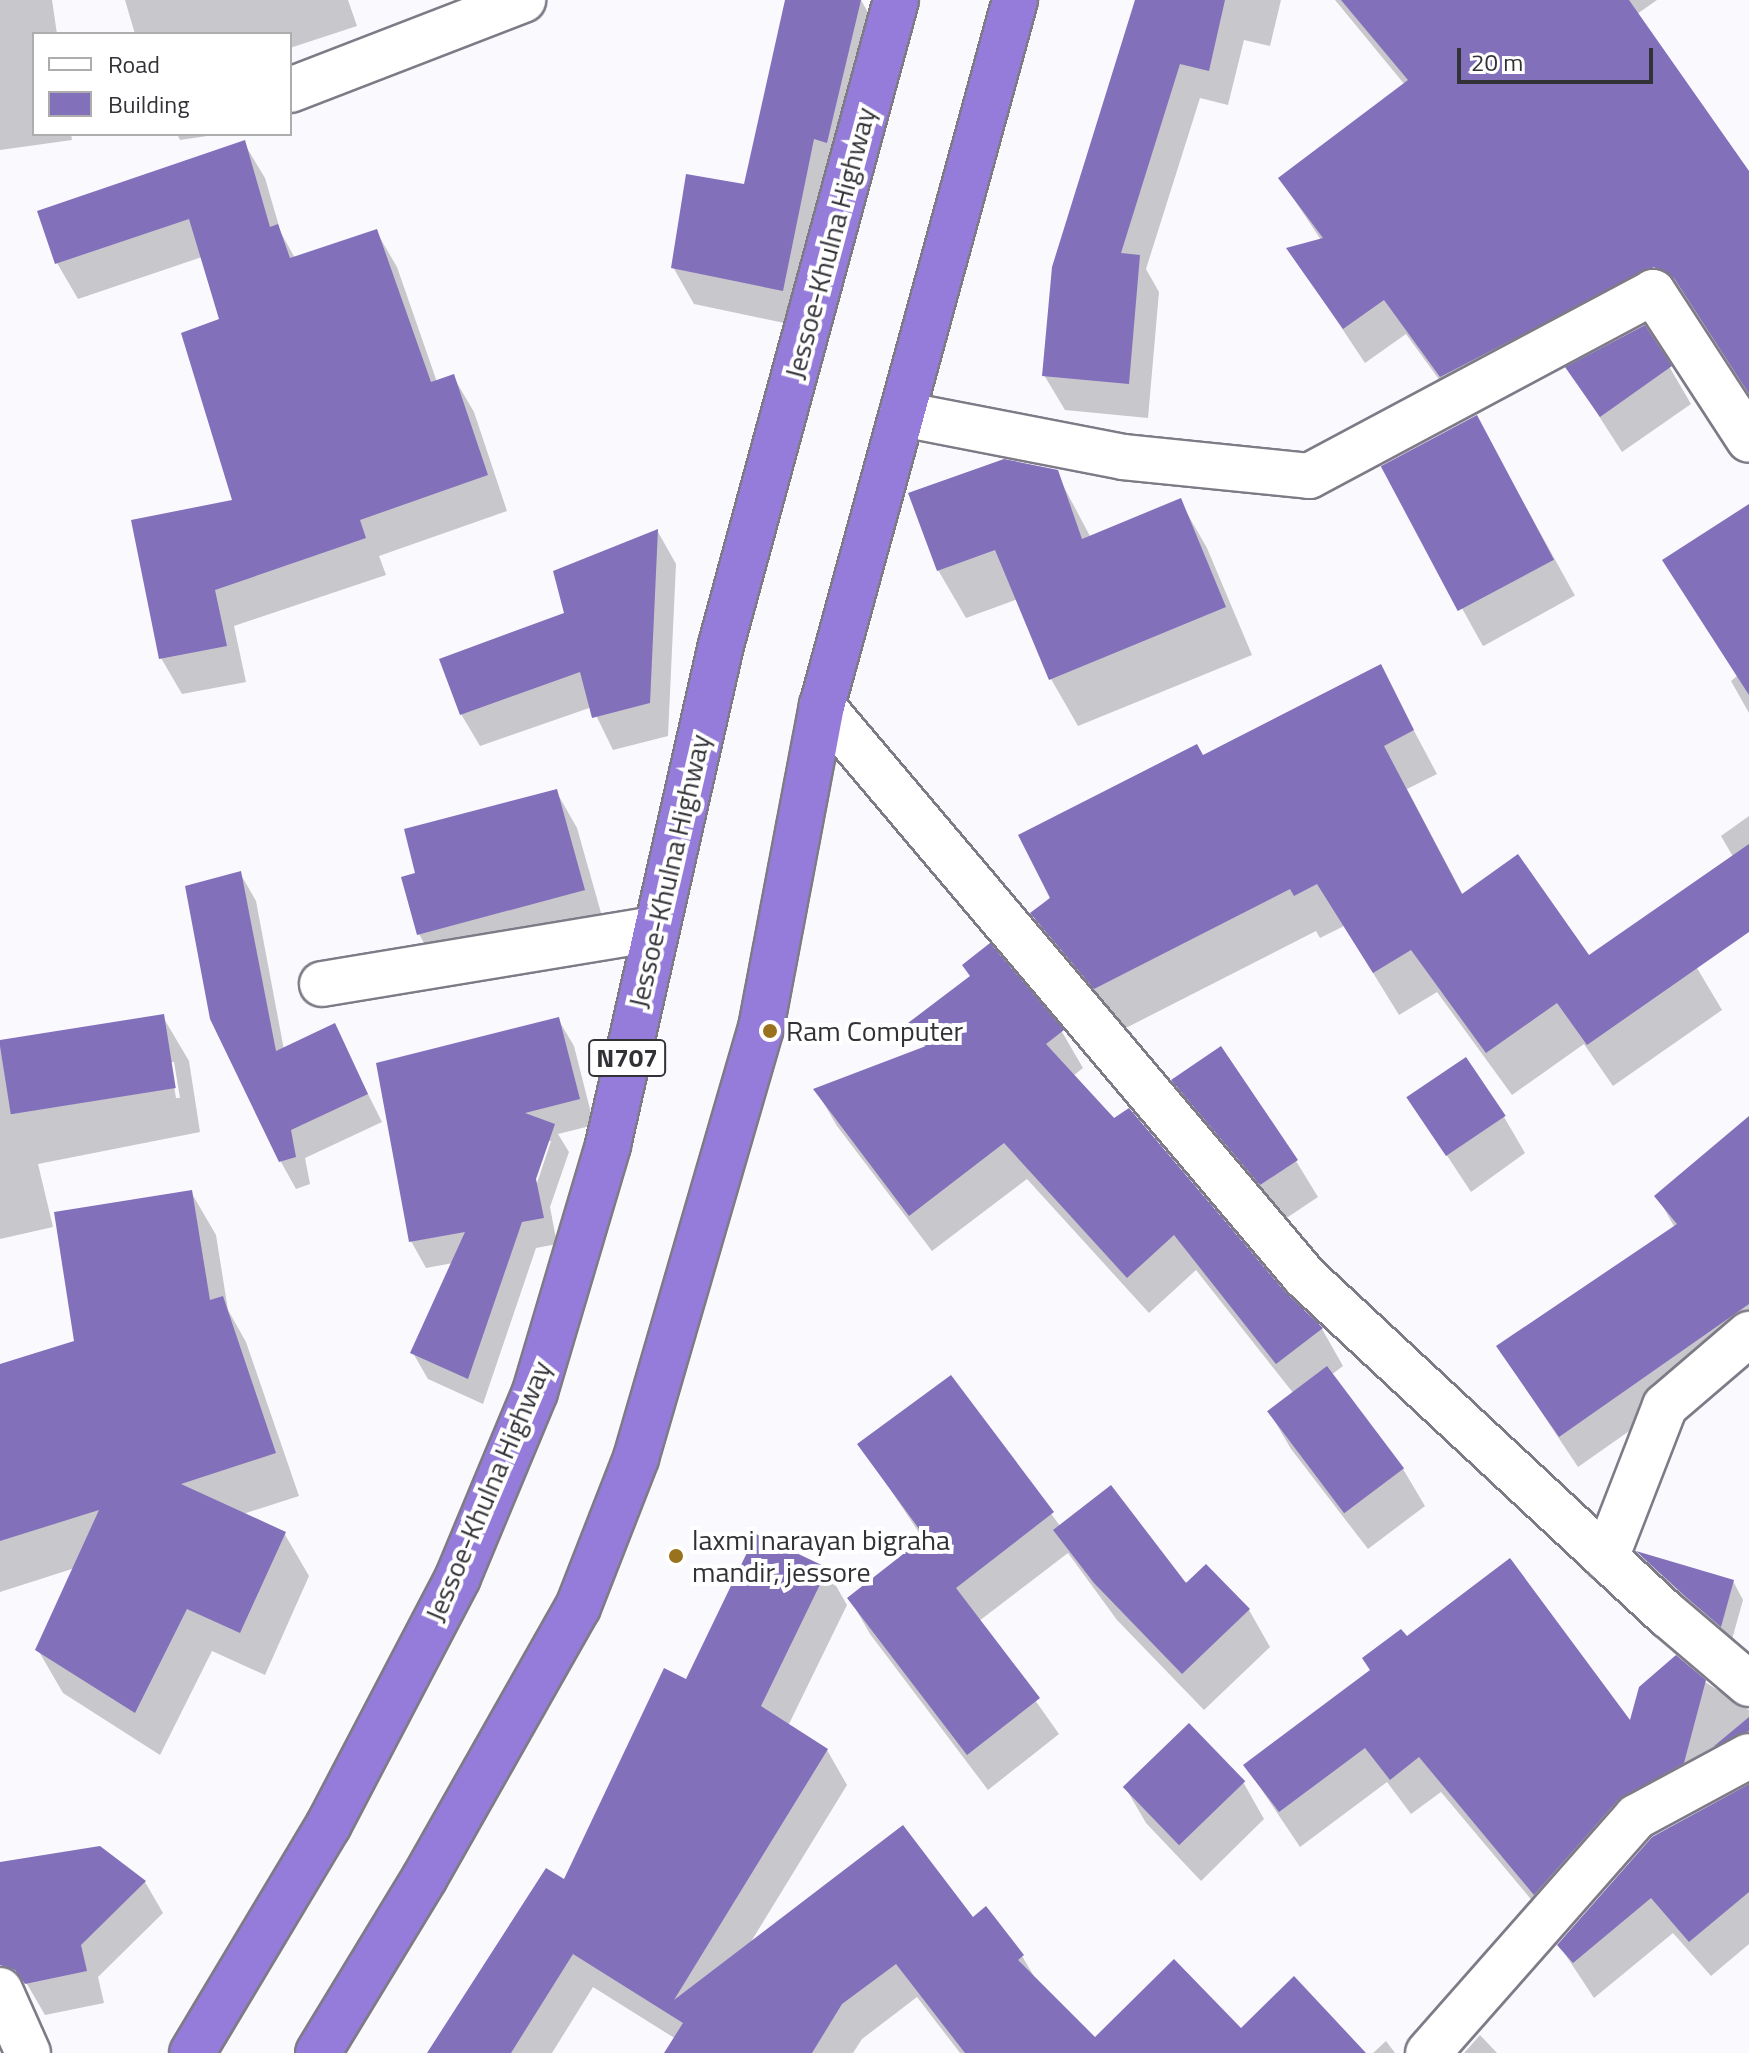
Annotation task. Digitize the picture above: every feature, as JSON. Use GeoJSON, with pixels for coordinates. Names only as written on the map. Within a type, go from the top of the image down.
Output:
{"type":"FeatureCollection","features":[{"type":"Feature","properties":{"kind":"highway","name":"Jessoe-Khulna Highway"},"geometry":{"type":"LineString","coordinates":[[192,2053],[328,1826],[458,1577],[535,1392],[608,1145],[721,645],[896,0]]}},
{"type":"Feature","properties":{"kind":"highway"},"geometry":{"type":"LineString","coordinates":[[318,2053],[425,1877],[578,1607],[636,1458],[761,1028],[822,706],[1015,0]]}},
{"type":"Feature","properties":{"kind":"street"},"geometry":{"type":"LineString","coordinates":[[292,89],[523,0]]}},
{"type":"Feature","properties":{"kind":"street"},"geometry":{"type":"LineString","coordinates":[[902,414],[1123,457],[1309,476],[1653,292],[1749,440]]}},
{"type":"Feature","properties":{"kind":"street"},"geometry":{"type":"LineString","coordinates":[[822,706],[1305,1277],[1606,1558],[1749,1684]]}},
{"type":"Feature","properties":{"kind":"street"},"geometry":{"type":"LineString","coordinates":[[322,984],[655,929]]}},
{"type":"Feature","properties":{"kind":"street"},"geometry":{"type":"LineString","coordinates":[[1606,1558],[1665,1406],[1749,1334]]}},
{"type":"Feature","properties":{"kind":"street"},"geometry":{"type":"LineString","coordinates":[[1428,2053],[1636,1817],[1749,1756]]}},
{"type":"Feature","properties":{"kind":"street"},"geometry":{"type":"LineString","coordinates":[[0,1990],[28,2053]]}},
{"type":"Feature","properties":{"kind":"building"},"geometry":{"type":"Polygon","coordinates":[[[785,0],[861,0],[827,143],[814,139],[783,291],[671,268],[686,174],[744,184],[785,0]]]}},
{"type":"Feature","properties":{"kind":"building"},"geometry":{"type":"Polygon","coordinates":[[[1135,0],[1225,0],[1209,71],[1180,64],[1121,253],[1140,255],[1129,384],[1042,376],[1052,267],[1135,0]]]}},
{"type":"Feature","properties":{"kind":"building"},"geometry":{"type":"Polygon","coordinates":[[[1341,0],[1629,0],[1749,171],[1749,394],[1674,278],[1654,267],[1440,377],[1384,300],[1343,329],[1286,248],[1323,238],[1278,178],[1408,80],[1341,0]]]}},
{"type":"Feature","properties":{"kind":"building"},"geometry":{"type":"Polygon","coordinates":[[[245,140],[270,227],[278,224],[290,258],[377,229],[431,382],[454,374],[488,475],[360,520],[366,538],[215,590],[227,646],[159,659],[131,520],[232,500],[181,333],[219,319],[189,219],[55,264],[37,211],[245,140]]]}},
{"type":"Feature","properties":{"kind":"building"},"geometry":{"type":"Polygon","coordinates":[[[1645,325],[1672,366],[1600,417],[1565,367],[1645,325]]]}},
{"type":"Feature","properties":{"kind":"building"},"geometry":{"type":"Polygon","coordinates":[[[1477,415],[1554,560],[1458,611],[1381,466],[1477,415]]]}},
{"type":"Feature","properties":{"kind":"building"},"geometry":{"type":"Polygon","coordinates":[[[1004,459],[1058,470],[1082,539],[1181,498],[1226,607],[1049,680],[995,550],[937,571],[908,493],[1004,459]]]}},
{"type":"Feature","properties":{"kind":"building"},"geometry":{"type":"Polygon","coordinates":[[[1749,504],[1749,695],[1662,560],[1749,504]]]}},
{"type":"Feature","properties":{"kind":"building"},"geometry":{"type":"Polygon","coordinates":[[[658,529],[650,703],[592,718],[580,672],[460,715],[439,659],[564,613],[553,571],[658,529]]]}},
{"type":"Feature","properties":{"kind":"building"},"geometry":{"type":"Polygon","coordinates":[[[1381,664],[1414,730],[1384,746],[1462,894],[1518,854],[1589,955],[1749,844],[1749,932],[1587,1045],[1557,1003],[1486,1053],[1411,950],[1373,973],[1317,884],[1294,896],[1290,889],[1094,989],[1030,913],[1050,898],[1018,835],[1197,744],[1203,755],[1381,664]]]}},
{"type":"Feature","properties":{"kind":"building"},"geometry":{"type":"Polygon","coordinates":[[[557,789],[585,890],[417,935],[401,877],[415,873],[404,829],[557,789]]]}},
{"type":"Feature","properties":{"kind":"building"},"geometry":{"type":"Polygon","coordinates":[[[241,871],[276,1051],[335,1023],[368,1094],[291,1130],[296,1157],[279,1162],[210,1019],[185,886],[241,871]]]}},
{"type":"Feature","properties":{"kind":"building"},"geometry":{"type":"Polygon","coordinates":[[[990,943],[1064,1030],[1046,1044],[1114,1118],[1129,1108],[1286,1293],[1323,1328],[1276,1364],[1174,1235],[1127,1278],[1004,1143],[909,1216],[813,1089],[926,1046],[908,1023],[970,976],[962,965],[990,943]]]}},
{"type":"Feature","properties":{"kind":"building"},"geometry":{"type":"Polygon","coordinates":[[[164,1014],[176,1088],[11,1114],[0,1040],[164,1014]]]}},
{"type":"Feature","properties":{"kind":"building"},"geometry":{"type":"Polygon","coordinates":[[[559,1017],[580,1099],[525,1113],[555,1124],[536,1179],[544,1218],[522,1222],[468,1379],[410,1353],[465,1232],[409,1242],[376,1063],[559,1017]]]}},
{"type":"Feature","properties":{"kind":"building"},"geometry":{"type":"Polygon","coordinates":[[[1221,1046],[1298,1160],[1260,1185],[1171,1080],[1221,1046]]]}},
{"type":"Feature","properties":{"kind":"building"},"geometry":{"type":"Polygon","coordinates":[[[1466,1057],[1506,1116],[1446,1156],[1406,1097],[1466,1057]]]}},
{"type":"Feature","properties":{"kind":"building"},"geometry":{"type":"Polygon","coordinates":[[[1749,1116],[1749,1304],[1559,1437],[1496,1346],[1677,1224],[1654,1196],[1749,1116]]]}},
{"type":"Feature","properties":{"kind":"building"},"geometry":{"type":"Polygon","coordinates":[[[192,1190],[210,1300],[223,1296],[276,1453],[181,1484],[286,1532],[240,1633],[187,1609],[135,1713],[35,1650],[99,1510],[0,1541],[0,1364],[74,1341],[54,1212],[192,1190]]]}},
{"type":"Feature","properties":{"kind":"building"},"geometry":{"type":"Polygon","coordinates":[[[1327,1366],[1404,1468],[1344,1513],[1267,1411],[1327,1366]]]}},
{"type":"Feature","properties":{"kind":"building"},"geometry":{"type":"Polygon","coordinates":[[[951,1375],[1054,1512],[956,1588],[1040,1698],[967,1755],[847,1598],[925,1537],[857,1444],[951,1375]]]}},
{"type":"Feature","properties":{"kind":"building"},"geometry":{"type":"Polygon","coordinates":[[[1111,1485],[1186,1583],[1206,1564],[1250,1609],[1182,1674],[1094,1583],[1053,1530],[1111,1485]]]}},
{"type":"Feature","properties":{"kind":"building"},"geometry":{"type":"Polygon","coordinates":[[[756,1534],[828,1568],[761,1706],[828,1749],[674,2000],[903,1825],[973,1917],[986,1906],[1024,1955],[1018,1960],[1095,2037],[1174,1959],[1241,2028],[1294,1976],[1366,2053],[965,2053],[896,1964],[842,2004],[812,2053],[664,2053],[683,2023],[573,1954],[511,2053],[427,2053],[546,1868],[564,1879],[664,1668],[686,1679],[756,1534]]]}},
{"type":"Feature","properties":{"kind":"building"},"geometry":{"type":"Polygon","coordinates":[[[1636,1551],[1734,1580],[1721,1627],[1686,1597],[1636,1551]]]}},
{"type":"Feature","properties":{"kind":"building"},"geometry":{"type":"Polygon","coordinates":[[[1510,1558],[1630,1720],[1639,1687],[1676,1655],[1706,1680],[1684,1763],[1618,1800],[1534,1895],[1419,1757],[1390,1780],[1365,1748],[1279,1812],[1243,1765],[1370,1670],[1362,1658],[1401,1629],[1407,1636],[1510,1558]]]}},
{"type":"Feature","properties":{"kind":"building"},"geometry":{"type":"Polygon","coordinates":[[[1749,1717],[1749,1731],[1713,1747],[1749,1717]]]}},
{"type":"Feature","properties":{"kind":"building"},"geometry":{"type":"Polygon","coordinates":[[[1189,1723],[1245,1781],[1179,1845],[1123,1787],[1189,1723]]]}},
{"type":"Feature","properties":{"kind":"building"},"geometry":{"type":"Polygon","coordinates":[[[1749,1784],[1749,1892],[1689,1942],[1651,1898],[1573,1963],[1557,1945],[1652,1837],[1749,1784]]]}},
{"type":"Feature","properties":{"kind":"building"},"geometry":{"type":"Polygon","coordinates":[[[100,1846],[146,1881],[81,1945],[87,1971],[25,1984],[15,1970],[0,1965],[0,1862],[100,1846]]]}},
{"type":"Feature","properties":{"kind":"place","name":"Ram Computer"},"geometry":{"type":"Point","coordinates":[770,1031]}},
{"type":"Feature","properties":{"kind":"place","name":"laxmi narayan bigraha mandir, jessore"},"geometry":{"type":"Point","coordinates":[676,1556]}}]}
